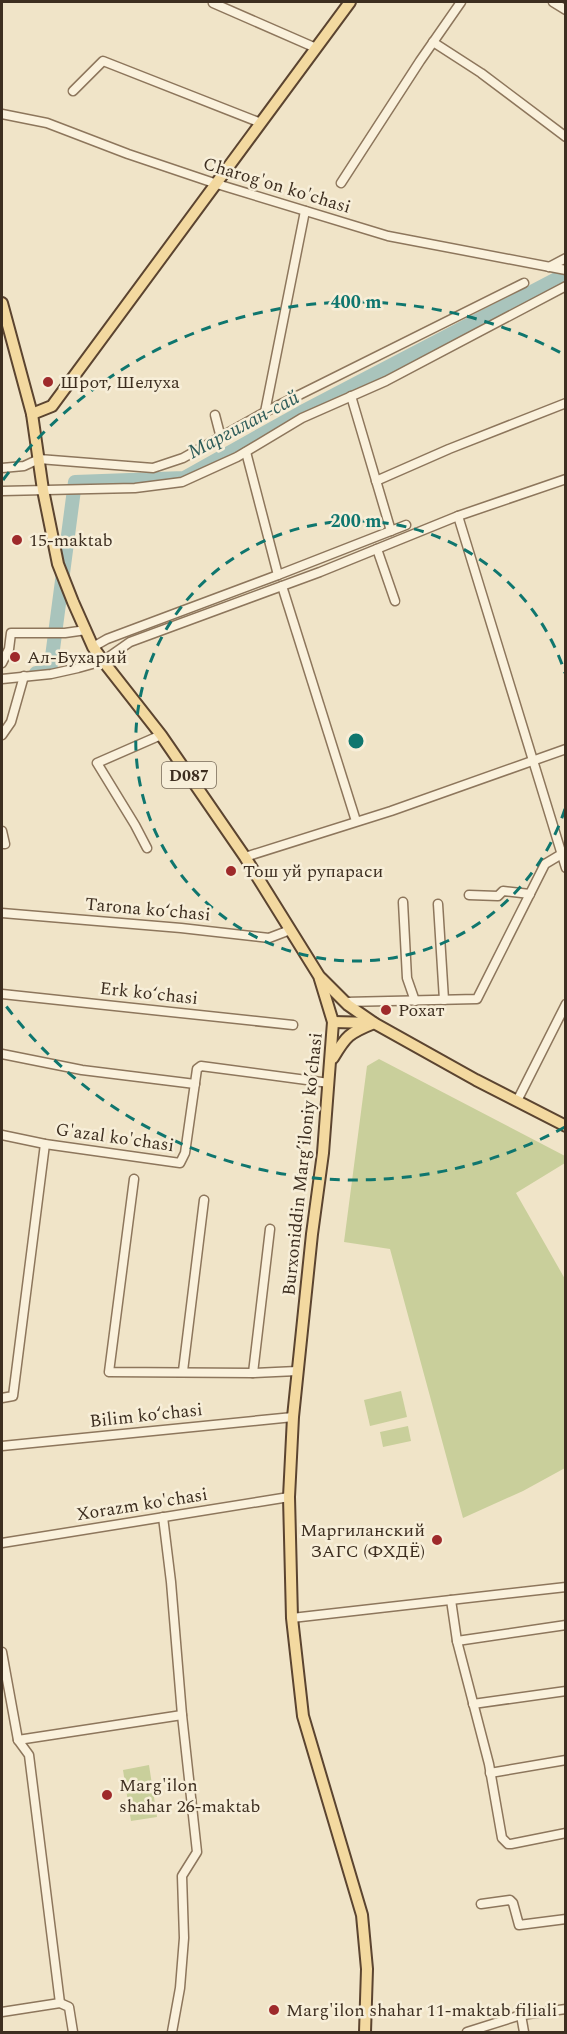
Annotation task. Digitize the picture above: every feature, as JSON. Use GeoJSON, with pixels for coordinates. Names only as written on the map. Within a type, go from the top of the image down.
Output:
{"type":"FeatureCollection","features":[{"type":"Feature","properties":{"kind":"main road"},"geometry":{"type":"LineString","coordinates":[[32,414],[52,406],[350,2]]}},
{"type":"Feature","properties":{"kind":"main road","name":"Burxoniddin Marg’iloniy ko’chasi"},"geometry":{"type":"LineString","coordinates":[[2,303],[32,414],[58,564],[93,646],[161,735],[245,857],[319,976],[333,1022],[323,1153],[297,1371],[288,1497],[292,1618],[303,1716],[362,1916],[367,1969],[365,2032]]}},
{"type":"Feature","properties":{"kind":"main road","name":"D087"},"geometry":{"type":"LineString","coordinates":[[319,976],[345,1002],[374,1023],[566,1125]]}},
{"type":"Feature","properties":{"kind":"main road","name":"D087"},"geometry":{"type":"LineString","coordinates":[[333,1022],[374,1023]]}},
{"type":"Feature","properties":{"kind":"main road"},"geometry":{"type":"LineString","coordinates":[[331,1060],[345,1038],[356,1030],[374,1023]]}},
{"type":"Feature","properties":{"kind":"street"},"geometry":{"type":"LineString","coordinates":[[341,183],[461,2]]}},
{"type":"Feature","properties":{"kind":"street"},"geometry":{"type":"LineString","coordinates":[[554,2],[566,10]]}},
{"type":"Feature","properties":{"kind":"street"},"geometry":{"type":"LineString","coordinates":[[213,3],[316,48]]}},
{"type":"Feature","properties":{"kind":"street"},"geometry":{"type":"LineString","coordinates":[[433,42],[499,86],[566,137]]}},
{"type":"Feature","properties":{"kind":"street"},"geometry":{"type":"LineString","coordinates":[[73,90],[103,61],[261,123]]}},
{"type":"Feature","properties":{"kind":"street","name":"Charog'on ko'chasi"},"geometry":{"type":"LineString","coordinates":[[2,114],[47,123],[128,154],[217,184],[388,236],[566,270]]}},
{"type":"Feature","properties":{"kind":"street"},"geometry":{"type":"LineString","coordinates":[[265,412],[304,211]]}},
{"type":"Feature","properties":{"kind":"street"},"geometry":{"type":"LineString","coordinates":[[549,267],[566,258]]}},
{"type":"Feature","properties":{"kind":"street"},"geometry":{"type":"LineString","coordinates":[[2,468],[24,466],[39,459],[153,468],[183,458],[265,412],[524,283]]}},
{"type":"Feature","properties":{"kind":"street"},"geometry":{"type":"LineString","coordinates":[[2,491],[135,488],[182,482],[246,452],[302,418],[386,381],[566,286]]}},
{"type":"Feature","properties":{"kind":"street"},"geometry":{"type":"LineString","coordinates":[[351,396],[391,531]]}},
{"type":"Feature","properties":{"kind":"street"},"geometry":{"type":"LineString","coordinates":[[376,481],[449,449],[566,403]]}},
{"type":"Feature","properties":{"kind":"street"},"geometry":{"type":"LineString","coordinates":[[215,415],[221,438]]}},
{"type":"Feature","properties":{"kind":"street"},"geometry":{"type":"LineString","coordinates":[[246,452],[278,575]]}},
{"type":"Feature","properties":{"kind":"street"},"geometry":{"type":"LineString","coordinates":[[2,679],[51,674],[103,661],[130,642],[282,586],[458,516],[566,479]]}},
{"type":"Feature","properties":{"kind":"street"},"geometry":{"type":"LineString","coordinates":[[458,516],[566,868]]}},
{"type":"Feature","properties":{"kind":"street"},"geometry":{"type":"LineString","coordinates":[[93,646],[406,525]]}},
{"type":"Feature","properties":{"kind":"street"},"geometry":{"type":"LineString","coordinates":[[377,549],[395,601]]}},
{"type":"Feature","properties":{"kind":"street"},"geometry":{"type":"LineString","coordinates":[[282,586],[356,821]]}},
{"type":"Feature","properties":{"kind":"street"},"geometry":{"type":"LineString","coordinates":[[2,663],[9,649],[6,632],[65,633],[86,630]]}},
{"type":"Feature","properties":{"kind":"street"},"geometry":{"type":"LineString","coordinates":[[2,735],[11,722],[24,676]]}},
{"type":"Feature","properties":{"kind":"street"},"geometry":{"type":"LineString","coordinates":[[147,848],[97,763],[161,735]]}},
{"type":"Feature","properties":{"kind":"street"},"geometry":{"type":"LineString","coordinates":[[245,857],[402,807],[566,749]]}},
{"type":"Feature","properties":{"kind":"street"},"geometry":{"type":"LineString","coordinates":[[2,831],[5,844]]}},
{"type":"Feature","properties":{"kind":"street"},"geometry":{"type":"LineString","coordinates":[[345,1002],[475,1000],[479,997],[545,864],[563,853]]}},
{"type":"Feature","properties":{"kind":"street"},"geometry":{"type":"LineString","coordinates":[[469,895],[498,896],[503,891],[530,894]]}},
{"type":"Feature","properties":{"kind":"street"},"geometry":{"type":"LineString","coordinates":[[403,902],[407,978],[415,1001]]}},
{"type":"Feature","properties":{"kind":"street"},"geometry":{"type":"LineString","coordinates":[[438,904],[444,1000]]}},
{"type":"Feature","properties":{"kind":"street","name":"Tarona koʻchasi"},"geometry":{"type":"LineString","coordinates":[[2,914],[181,928],[269,938],[290,930]]}},
{"type":"Feature","properties":{"kind":"street","name":"Erk koʻchasi"},"geometry":{"type":"LineString","coordinates":[[2,994],[293,1025]]}},
{"type":"Feature","properties":{"kind":"street"},"geometry":{"type":"LineString","coordinates":[[517,1101],[566,1004]]}},
{"type":"Feature","properties":{"kind":"street"},"geometry":{"type":"LineString","coordinates":[[2,1054],[82,1070],[195,1084],[197,1069],[207,1065],[329,1083]]}},
{"type":"Feature","properties":{"kind":"street","name":"G'azal ko'chasi"},"geometry":{"type":"LineString","coordinates":[[2,1135],[45,1144],[180,1163],[185,1153],[195,1084]]}},
{"type":"Feature","properties":{"kind":"street"},"geometry":{"type":"LineString","coordinates":[[2,1398],[13,1396],[45,1144]]}},
{"type":"Feature","properties":{"kind":"street"},"geometry":{"type":"LineString","coordinates":[[134,1179],[109,1372],[297,1371]]}},
{"type":"Feature","properties":{"kind":"street"},"geometry":{"type":"LineString","coordinates":[[183,1371],[204,1200]]}},
{"type":"Feature","properties":{"kind":"street"},"geometry":{"type":"LineString","coordinates":[[253,1373],[270,1229]]}},
{"type":"Feature","properties":{"kind":"street","name":"Bilim koʻchasi"},"geometry":{"type":"LineString","coordinates":[[2,1446],[293,1417]]}},
{"type":"Feature","properties":{"kind":"street","name":"Xorazm ko'chasi"},"geometry":{"type":"LineString","coordinates":[[2,1542],[288,1497]]}},
{"type":"Feature","properties":{"kind":"street"},"geometry":{"type":"LineString","coordinates":[[163,1517],[197,1852],[182,1876],[184,1938],[180,1988],[172,2032]]}},
{"type":"Feature","properties":{"kind":"street"},"geometry":{"type":"LineString","coordinates":[[292,1618],[566,1587]]}},
{"type":"Feature","properties":{"kind":"street"},"geometry":{"type":"LineString","coordinates":[[451,1600],[457,1641],[490,1773],[500,1834],[504,1842],[511,1844],[566,1833]]}},
{"type":"Feature","properties":{"kind":"street"},"geometry":{"type":"LineString","coordinates":[[457,1641],[566,1625]]}},
{"type":"Feature","properties":{"kind":"street"},"geometry":{"type":"LineString","coordinates":[[2,1652],[18,1740],[29,1755],[60,2003]]}},
{"type":"Feature","properties":{"kind":"street"},"geometry":{"type":"LineString","coordinates":[[473,1704],[566,1691]]}},
{"type":"Feature","properties":{"kind":"street"},"geometry":{"type":"LineString","coordinates":[[18,1740],[182,1715]]}},
{"type":"Feature","properties":{"kind":"street"},"geometry":{"type":"LineString","coordinates":[[490,1773],[566,1760]]}},
{"type":"Feature","properties":{"kind":"street"},"geometry":{"type":"LineString","coordinates":[[481,1904],[510,1900],[513,1903],[519,1925],[566,1919]]}},
{"type":"Feature","properties":{"kind":"street"},"geometry":{"type":"LineString","coordinates":[[2,2012],[60,2003],[69,2007],[73,2032]]}},
{"type":"Feature","properties":{"kind":"street"},"geometry":{"type":"LineString","coordinates":[[467,2032],[521,2015],[566,2009]]}},
{"type":"Feature","properties":{"kind":"street"},"geometry":{"type":"LineString","coordinates":[[521,2015],[524,2032]]}},
{"type":"Feature","properties":{"kind":"green space"},"geometry":{"type":"Polygon","coordinates":[[[379,1059],[565,1156],[565,1163],[516,1193],[565,1279],[565,1468],[523,1491],[463,1518],[390,1249],[344,1242],[367,1066],[379,1059]]]}},
{"type":"Feature","properties":{"kind":"green space"},"geometry":{"type":"Polygon","coordinates":[[[401,1391],[407,1417],[370,1426],[364,1400],[401,1391]]]}},
{"type":"Feature","properties":{"kind":"green space"},"geometry":{"type":"Polygon","coordinates":[[[408,1426],[411,1441],[383,1447],[380,1432],[408,1426]]]}},
{"type":"Feature","properties":{"kind":"green space"},"geometry":{"type":"Polygon","coordinates":[[[149,1765],[157,1817],[131,1821],[123,1770],[149,1765]]]}},
{"type":"Feature","properties":{"kind":"waterway","name":"Маргилан-сай"},"geometry":{"type":"LineString","coordinates":[[36,673],[50,672],[75,482],[184,478],[302,412],[566,274]]}},
{"type":"Feature","properties":{"kind":"place","name":"Шрот, Шелуха"},"geometry":{"type":"Point","coordinates":[48,382]}},
{"type":"Feature","properties":{"kind":"place","name":"15-maktab"},"geometry":{"type":"Point","coordinates":[17,540]}},
{"type":"Feature","properties":{"kind":"place","name":"Ал-Бухарий"},"geometry":{"type":"Point","coordinates":[15,657]}},
{"type":"Feature","properties":{"kind":"place","name":"Тош уй рупараси"},"geometry":{"type":"Point","coordinates":[231,871]}},
{"type":"Feature","properties":{"kind":"place","name":"Рохат"},"geometry":{"type":"Point","coordinates":[386,1010]}},
{"type":"Feature","properties":{"kind":"place","name":"Маргиланский ЗАГС (ФХДЁ)"},"geometry":{"type":"Point","coordinates":[437,1540]}},
{"type":"Feature","properties":{"kind":"place","name":"Marg'ilon shahar 26-maktab"},"geometry":{"type":"Point","coordinates":[107,1795]}},
{"type":"Feature","properties":{"kind":"place","name":"Marg'ilon shahar 11-maktab filiali"},"geometry":{"type":"Point","coordinates":[274,2010]}}]}
